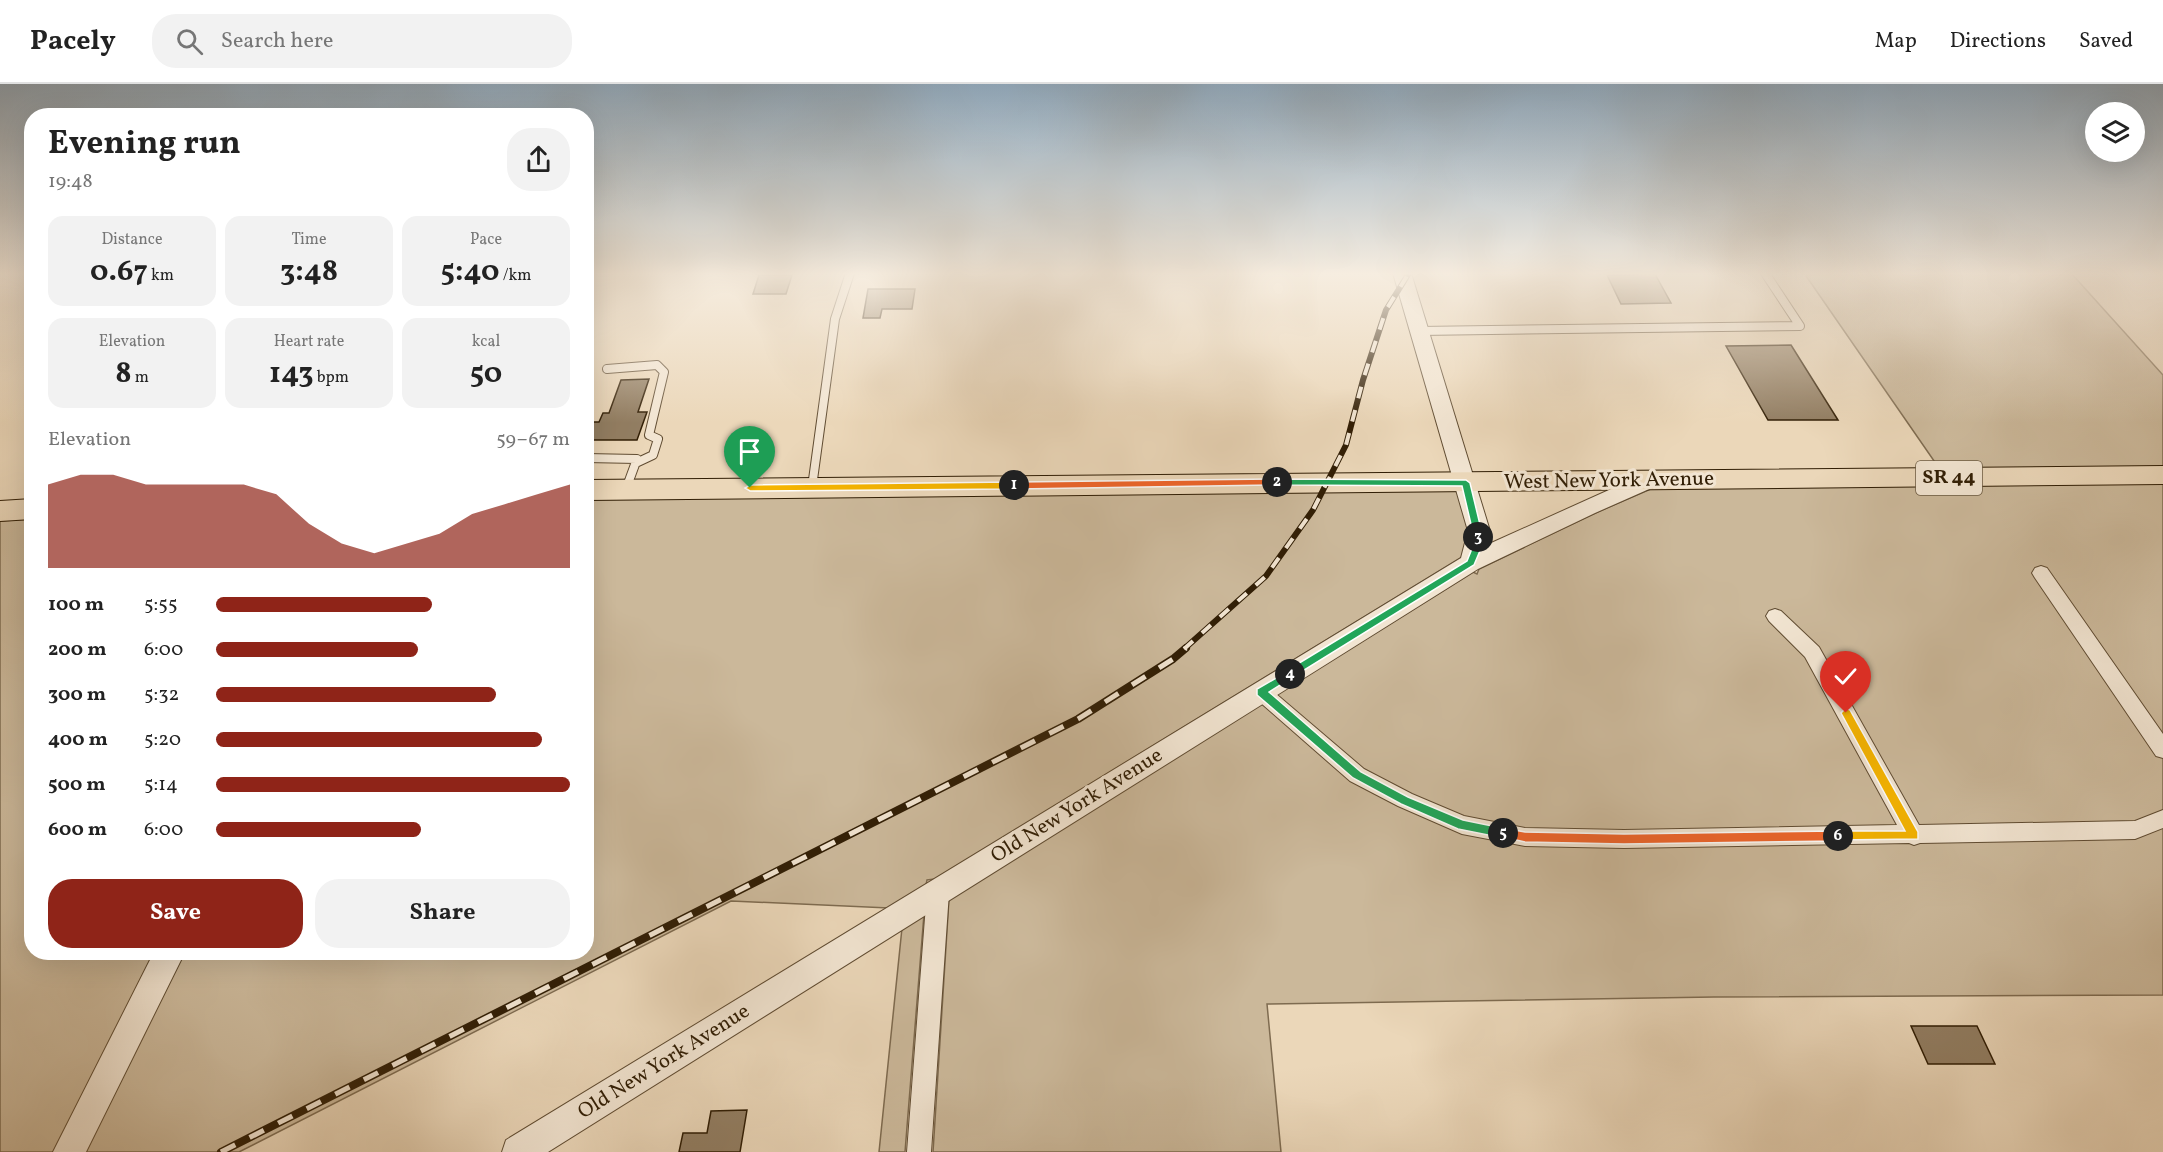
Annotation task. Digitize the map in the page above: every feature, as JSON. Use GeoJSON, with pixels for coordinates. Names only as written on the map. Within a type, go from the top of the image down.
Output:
{"type":"FeatureCollection","features":[{"type":"Feature","properties":{"kind":"main road","name":"West New York Avenue"},"geometry":{"type":"LineString","coordinates":[[594,490],[1329,481],[1466,483],[2163,475]]}},
{"type":"Feature","properties":{"kind":"main road"},"geometry":{"type":"LineString","coordinates":[[0,511],[24,510]]}},
{"type":"Feature","properties":{"kind":"street"},"geometry":{"type":"LineString","coordinates":[[1416,323],[1479,531],[1478,546],[1470,563]]}},
{"type":"Feature","properties":{"kind":"street","name":"Old New York Avenue"},"geometry":{"type":"LineString","coordinates":[[518,1152],[1470,563],[1587,507],[1648,481]]}},
{"type":"Feature","properties":{"kind":"street"},"geometry":{"type":"LineString","coordinates":[[2041,573],[2163,750]]}},
{"type":"Feature","properties":{"kind":"street"},"geometry":{"type":"LineString","coordinates":[[1775,616],[1812,652],[1914,836]]}},
{"type":"Feature","properties":{"kind":"street"},"geometry":{"type":"LineString","coordinates":[[1261,692],[1357,775],[1405,800],[1462,825],[1536,837],[1624,839],[1914,836],[2135,830],[2163,819]]}},
{"type":"Feature","properties":{"kind":"street"},"geometry":{"type":"LineString","coordinates":[[919,1152],[938,892]]}},
{"type":"Feature","properties":{"kind":"street"},"geometry":{"type":"LineString","coordinates":[[69,1152],[166,960]]}},
{"type":"Feature","properties":{"kind":"lane"},"geometry":{"type":"LineString","coordinates":[[812,487],[835,323]]}},
{"type":"Feature","properties":{"kind":"lane"},"geometry":{"type":"LineString","coordinates":[[1419,332],[1800,326],[1798,323]]}},
{"type":"Feature","properties":{"kind":"lane"},"geometry":{"type":"LineString","coordinates":[[607,369],[657,364],[664,372],[649,435],[658,439],[653,454],[636,464]]}},
{"type":"Feature","properties":{"kind":"lane"},"geometry":{"type":"LineString","coordinates":[[594,458],[637,459],[626,489]]}},
{"type":"Feature","properties":{"kind":"shaded area"},"geometry":{"type":"Polygon","coordinates":[[[1838,323],[2116,323],[2163,375],[2163,468],[1941,471],[1838,323]]]}},
{"type":"Feature","properties":{"kind":"shaded area"},"geometry":{"type":"Polygon","coordinates":[[[2163,482],[2163,995],[1714,997],[1267,1004],[1281,1152],[933,1152],[949,899],[1473,572],[1477,574],[1479,569],[1653,488],[2163,482]]]}},
{"type":"Feature","properties":{"kind":"shaded area"},"geometry":{"type":"Polygon","coordinates":[[[1458,490],[1469,530],[1462,557],[935,879],[927,880],[926,885],[889,908],[731,901],[239,1152],[83,1152],[179,960],[594,960],[594,497],[1458,490]]]}},
{"type":"Feature","properties":{"kind":"shaded area"},"geometry":{"type":"Polygon","coordinates":[[[24,519],[24,960],[154,960],[56,1152],[0,1152],[0,521],[24,519]]]}},
{"type":"Feature","properties":{"kind":"shaded area"},"geometry":{"type":"Polygon","coordinates":[[[924,914],[905,1152],[879,1152],[902,928],[924,914]]]}},
{"type":"Feature","properties":{"kind":"building"},"geometry":{"type":"Polygon","coordinates":[[[1791,345],[1838,420],[1768,420],[1726,346],[1791,345]]]}},
{"type":"Feature","properties":{"kind":"building"},"geometry":{"type":"Polygon","coordinates":[[[649,379],[638,412],[647,412],[637,440],[594,440],[594,422],[599,422],[603,413],[609,413],[621,380],[649,379]]]}},
{"type":"Feature","properties":{"kind":"building"},"geometry":{"type":"Polygon","coordinates":[[[1911,1026],[1977,1026],[1995,1064],[1928,1064],[1911,1026]]]}},
{"type":"Feature","properties":{"kind":"building"},"geometry":{"type":"Polygon","coordinates":[[[747,1110],[740,1152],[679,1152],[683,1133],[707,1133],[711,1111],[747,1110]]]}},
{"type":"Feature","properties":{"kind":"railway"},"geometry":{"type":"LineString","coordinates":[[1184,649],[1266,576],[1313,510],[1346,445],[1363,380],[1382,323]]}},
{"type":"Feature","properties":{"kind":"railway"},"geometry":{"type":"LineString","coordinates":[[221,1152],[1078,719],[1173,659],[1186,648]]}},
{"type":"Feature","properties":{"kind":"route"},"geometry":{"type":"LineString","coordinates":[[750,488],[1329,481],[1466,483],[1479,531],[1478,546],[1470,563],[1261,692],[1357,775],[1405,800],[1462,825],[1525,837],[1624,839],[1914,836],[1846,713]]}}]}
